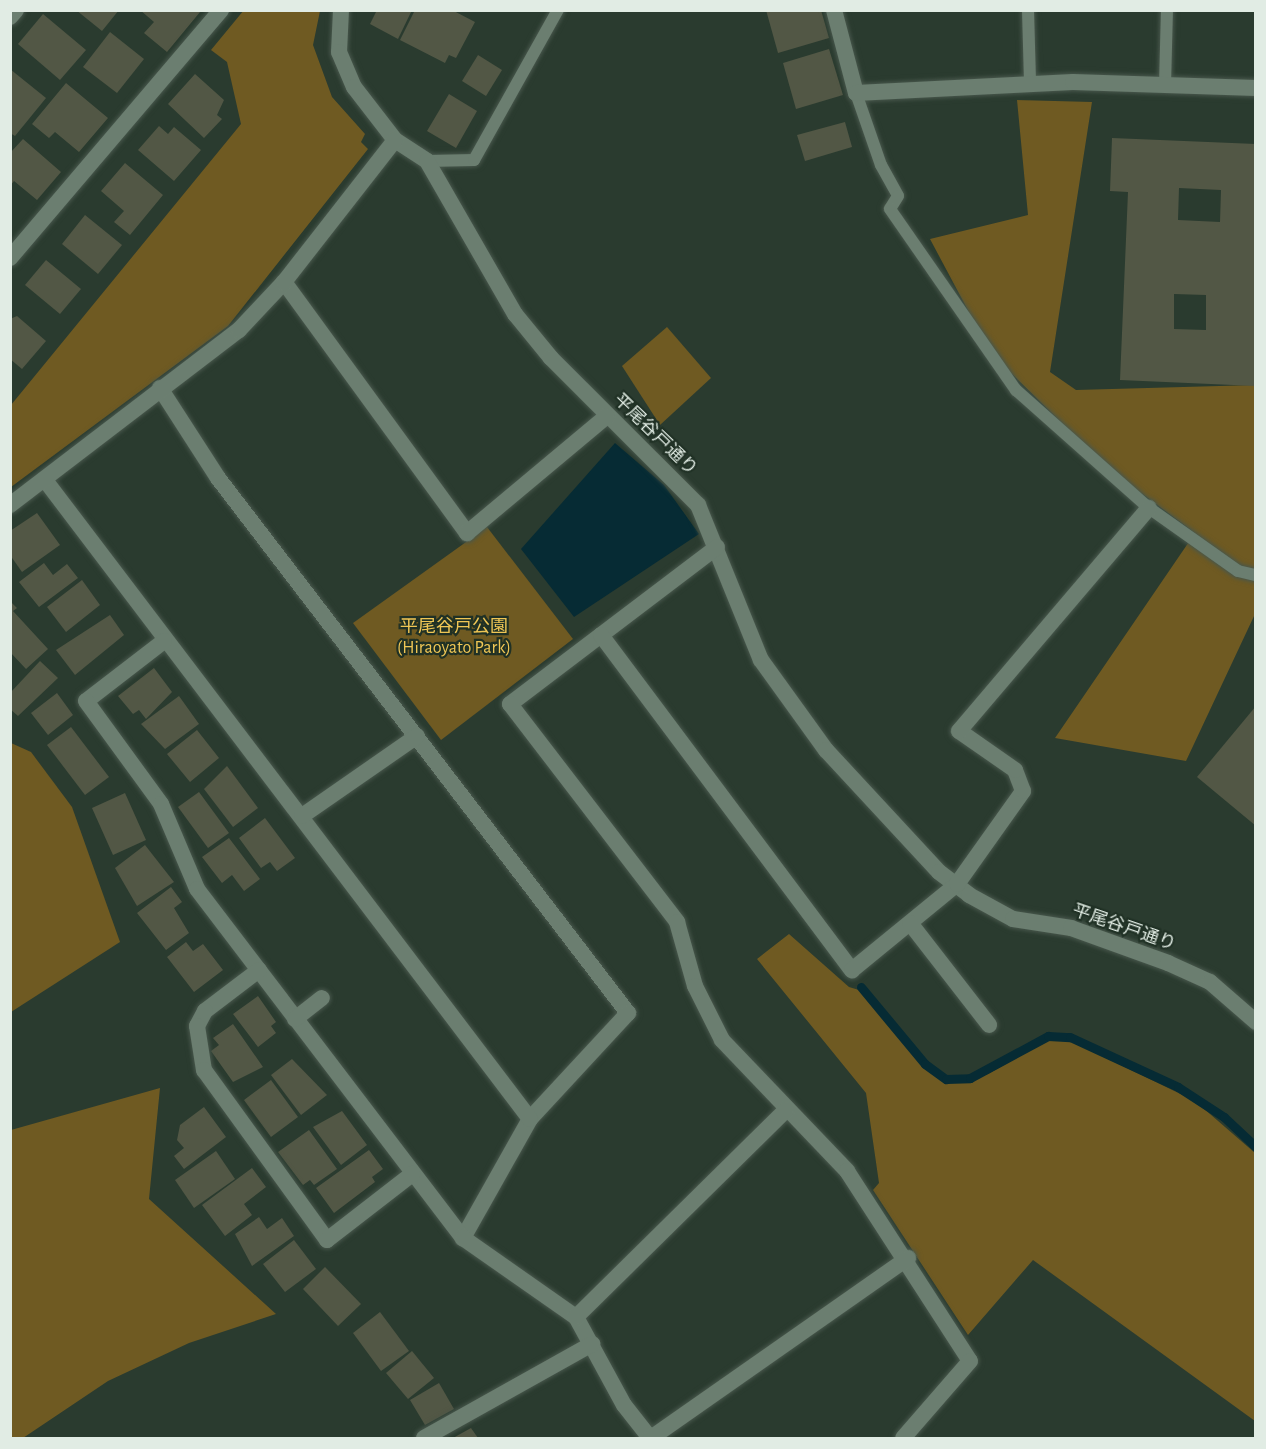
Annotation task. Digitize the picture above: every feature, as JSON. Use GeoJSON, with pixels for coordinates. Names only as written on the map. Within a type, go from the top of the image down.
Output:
{"type":"FeatureCollection","features":[{"type":"Feature","properties":{"kind":"street"},"geometry":{"type":"LineString","coordinates":[[10,17],[16,10]]}},
{"type":"Feature","properties":{"kind":"street"},"geometry":{"type":"LineString","coordinates":[[10,258],[221,10]]}},
{"type":"Feature","properties":{"kind":"street","name":"平尾谷戸通り"},"geometry":{"type":"LineString","coordinates":[[341,10],[339,52],[354,87],[395,140],[427,161],[515,314],[607,416],[698,505],[717,547],[748,631],[785,700],[939,872],[963,890],[1013,919],[1071,928],[1168,963],[1210,982],[1256,1022]]}},
{"type":"Feature","properties":{"kind":"street"},"geometry":{"type":"LineString","coordinates":[[834,10],[856,93],[1030,83],[1256,88]]}},
{"type":"Feature","properties":{"kind":"street"},"geometry":{"type":"LineString","coordinates":[[10,505],[45,480],[160,388],[239,330],[284,282],[395,140]]}},
{"type":"Feature","properties":{"kind":"street"},"geometry":{"type":"LineString","coordinates":[[284,282],[467,532],[607,416]]}},
{"type":"Feature","properties":{"kind":"street"},"geometry":{"type":"LineString","coordinates":[[160,388],[218,478],[628,1013],[530,1119],[463,1238]]}},
{"type":"Feature","properties":{"kind":"street"},"geometry":{"type":"LineString","coordinates":[[45,480],[164,641],[302,816],[530,1119]]}},
{"type":"Feature","properties":{"kind":"street"},"geometry":{"type":"LineString","coordinates":[[601,635],[852,969],[910,922],[963,890],[1023,791],[1015,770],[959,731],[1149,508]]}},
{"type":"Feature","properties":{"kind":"street"},"geometry":{"type":"LineString","coordinates":[[717,547],[510,704],[677,922],[695,986],[722,1040],[786,1110],[847,1171],[908,1258],[970,1361],[903,1438]]}},
{"type":"Feature","properties":{"kind":"street"},"geometry":{"type":"LineString","coordinates":[[164,641],[86,701],[161,804],[197,889],[463,1238],[576,1317],[650,1438],[908,1258]]}},
{"type":"Feature","properties":{"kind":"street"},"geometry":{"type":"LineString","coordinates":[[302,816],[417,736]]}},
{"type":"Feature","properties":{"kind":"street"},"geometry":{"type":"LineString","coordinates":[[910,922],[989,1025]]}},
{"type":"Feature","properties":{"kind":"street"},"geometry":{"type":"LineString","coordinates":[[259,970],[205,1011],[197,1026],[204,1070],[327,1240],[412,1174]]}},
{"type":"Feature","properties":{"kind":"street"},"geometry":{"type":"LineString","coordinates":[[295,1019],[322,998]]}},
{"type":"Feature","properties":{"kind":"street"},"geometry":{"type":"LineString","coordinates":[[576,1317],[786,1110]]}},
{"type":"Feature","properties":{"kind":"street"},"geometry":{"type":"LineString","coordinates":[[424,1438],[592,1344]]}},
{"type":"Feature","properties":{"kind":"lane"},"geometry":{"type":"LineString","coordinates":[[427,161],[474,160],[558,10]]}},
{"type":"Feature","properties":{"kind":"lane"},"geometry":{"type":"LineString","coordinates":[[1028,10],[1030,83]]}},
{"type":"Feature","properties":{"kind":"lane"},"geometry":{"type":"LineString","coordinates":[[1165,85],[1167,10]]}},
{"type":"Feature","properties":{"kind":"lane"},"geometry":{"type":"LineString","coordinates":[[856,93],[881,165],[898,196],[890,209],[973,335],[1016,390],[1067,441],[1149,508],[1238,571],[1256,575]]}},
{"type":"Feature","properties":{"kind":"green space"},"geometry":{"type":"Polygon","coordinates":[[[244,10],[320,11],[313,45],[332,97],[365,134],[361,142],[368,149],[228,326],[11,487],[11,405],[241,124],[227,62],[211,50],[244,10]]]}},
{"type":"Feature","properties":{"kind":"green space"},"geometry":{"type":"Polygon","coordinates":[[[1017,100],[1092,102],[1050,372],[1076,390],[1255,385],[1255,614],[1186,761],[1055,738],[1195,533],[1109,469],[1010,372],[979,331],[930,239],[1028,215],[1017,100]]]}},
{"type":"Feature","properties":{"kind":"green space"},"geometry":{"type":"Polygon","coordinates":[[[667,327],[711,378],[660,425],[622,366],[667,327]]]}},
{"type":"Feature","properties":{"kind":"green space","name":"平尾谷戸公園 (Hiraoyato Park)"},"geometry":{"type":"Polygon","coordinates":[[[487,527],[573,639],[441,740],[353,623],[487,527]]]}},
{"type":"Feature","properties":{"kind":"green space"},"geometry":{"type":"Polygon","coordinates":[[[11,743],[31,752],[72,807],[120,942],[11,1012],[11,743]]]}},
{"type":"Feature","properties":{"kind":"green space"},"geometry":{"type":"Polygon","coordinates":[[[789,934],[849,987],[859,990],[924,1068],[945,1082],[988,1074],[1050,1039],[1069,1040],[1195,1101],[1255,1153],[1255,1421],[1033,1260],[968,1335],[873,1190],[879,1183],[866,1093],[757,959],[789,934]]]}},
{"type":"Feature","properties":{"kind":"green space"},"geometry":{"type":"Polygon","coordinates":[[[160,1088],[149,1199],[276,1314],[189,1343],[108,1381],[23,1438],[11,1438],[11,1130],[160,1088]]]}},
{"type":"Feature","properties":{"kind":"water"},"geometry":{"type":"Polygon","coordinates":[[[615,443],[664,485],[699,534],[574,617],[521,549],[615,443]]]}},
{"type":"Feature","properties":{"kind":"building"},"geometry":{"type":"Polygon","coordinates":[[[76,10],[119,10],[102,31],[76,10]]]}},
{"type":"Feature","properties":{"kind":"building"},"geometry":{"type":"Polygon","coordinates":[[[140,10],[199,10],[200,12],[167,52],[144,33],[154,22],[140,10]]]}},
{"type":"Feature","properties":{"kind":"building"},"geometry":{"type":"Polygon","coordinates":[[[377,10],[412,10],[398,39],[370,24],[377,10]]]}},
{"type":"Feature","properties":{"kind":"building"},"geometry":{"type":"Polygon","coordinates":[[[415,10],[452,10],[475,22],[456,58],[449,55],[445,63],[400,40],[415,10]]]}},
{"type":"Feature","properties":{"kind":"building"},"geometry":{"type":"Polygon","coordinates":[[[766,10],[821,10],[829,38],[778,53],[766,10]]]}},
{"type":"Feature","properties":{"kind":"building"},"geometry":{"type":"Polygon","coordinates":[[[43,14],[86,50],[60,80],[18,44],[43,14]]]}},
{"type":"Feature","properties":{"kind":"building"},"geometry":{"type":"Polygon","coordinates":[[[110,32],[144,59],[117,93],[83,67],[110,32]]]}},
{"type":"Feature","properties":{"kind":"building"},"geometry":{"type":"Polygon","coordinates":[[[829,49],[843,95],[796,109],[783,63],[829,49]]]}},
{"type":"Feature","properties":{"kind":"building"},"geometry":{"type":"Polygon","coordinates":[[[478,55],[502,70],[486,96],[462,81],[478,55]]]}},
{"type":"Feature","properties":{"kind":"building"},"geometry":{"type":"Polygon","coordinates":[[[10,69],[46,98],[15,136],[10,133],[10,69]]]}},
{"type":"Feature","properties":{"kind":"building"},"geometry":{"type":"Polygon","coordinates":[[[195,74],[224,100],[217,115],[222,119],[204,138],[168,104],[195,74]]]}},
{"type":"Feature","properties":{"kind":"building"},"geometry":{"type":"Polygon","coordinates":[[[66,83],[108,118],[79,152],[55,132],[49,138],[32,124],[66,83]]]}},
{"type":"Feature","properties":{"kind":"building"},"geometry":{"type":"Polygon","coordinates":[[[449,94],[477,111],[456,148],[427,131],[449,94]]]}},
{"type":"Feature","properties":{"kind":"building"},"geometry":{"type":"Polygon","coordinates":[[[845,122],[852,147],[805,161],[797,135],[845,122]]]}},
{"type":"Feature","properties":{"kind":"building"},"geometry":{"type":"Polygon","coordinates":[[[159,126],[168,134],[174,127],[201,150],[174,181],[138,150],[159,126]]]}},
{"type":"Feature","properties":{"kind":"building"},"geometry":{"type":"Polygon","coordinates":[[[1112,138],[1256,144],[1256,386],[1120,380],[1128,192],[1110,191],[1112,138]],[[1179,188],[1178,220],[1220,222],[1221,190],[1179,188]],[[1174,294],[1174,329],[1206,330],[1206,295],[1174,294]]]}},
{"type":"Feature","properties":{"kind":"building"},"geometry":{"type":"Polygon","coordinates":[[[23,139],[61,172],[37,200],[14,181],[10,186],[10,153],[23,139]]]}},
{"type":"Feature","properties":{"kind":"building"},"geometry":{"type":"Polygon","coordinates":[[[125,163],[163,195],[130,235],[114,222],[124,211],[101,191],[125,163]]]}},
{"type":"Feature","properties":{"kind":"building"},"geometry":{"type":"Polygon","coordinates":[[[85,215],[122,245],[98,274],[62,244],[85,215]]]}},
{"type":"Feature","properties":{"kind":"building"},"geometry":{"type":"Polygon","coordinates":[[[46,260],[81,289],[60,314],[25,285],[46,260]]]}},
{"type":"Feature","properties":{"kind":"building"},"geometry":{"type":"Polygon","coordinates":[[[17,316],[46,341],[22,369],[10,359],[10,319],[17,316]]]}},
{"type":"Feature","properties":{"kind":"building"},"geometry":{"type":"Polygon","coordinates":[[[37,513],[60,545],[22,572],[10,555],[10,531],[37,513]]]}},
{"type":"Feature","properties":{"kind":"building"},"geometry":{"type":"Polygon","coordinates":[[[44,563],[53,575],[67,564],[78,578],[39,607],[19,582],[44,563]]]}},
{"type":"Feature","properties":{"kind":"building"},"geometry":{"type":"Polygon","coordinates":[[[82,580],[100,605],[66,632],[47,607],[82,580]]]}},
{"type":"Feature","properties":{"kind":"building"},"geometry":{"type":"Polygon","coordinates":[[[10,601],[17,608],[13,611],[48,649],[26,669],[10,652],[10,601]]]}},
{"type":"Feature","properties":{"kind":"building"},"geometry":{"type":"Polygon","coordinates":[[[110,615],[124,635],[75,675],[56,650],[110,615]]]}},
{"type":"Feature","properties":{"kind":"building"},"geometry":{"type":"Polygon","coordinates":[[[40,661],[58,678],[18,716],[10,709],[10,693],[40,661]]]}},
{"type":"Feature","properties":{"kind":"building"},"geometry":{"type":"Polygon","coordinates":[[[154,668],[172,692],[146,719],[139,710],[133,714],[118,696],[154,668]]]}},
{"type":"Feature","properties":{"kind":"building"},"geometry":{"type":"Polygon","coordinates":[[[57,693],[73,715],[48,735],[31,713],[57,693]]]}},
{"type":"Feature","properties":{"kind":"building"},"geometry":{"type":"Polygon","coordinates":[[[179,696],[199,724],[165,749],[141,724],[179,696]]]}},
{"type":"Feature","properties":{"kind":"building"},"geometry":{"type":"Polygon","coordinates":[[[1256,706],[1256,826],[1197,777],[1256,706]]]}},
{"type":"Feature","properties":{"kind":"building"},"geometry":{"type":"Polygon","coordinates":[[[71,727],[109,777],[85,795],[47,745],[71,727]]]}},
{"type":"Feature","properties":{"kind":"building"},"geometry":{"type":"Polygon","coordinates":[[[197,730],[219,758],[190,782],[167,754],[197,730]]]}},
{"type":"Feature","properties":{"kind":"building"},"geometry":{"type":"Polygon","coordinates":[[[227,766],[258,808],[233,827],[204,789],[227,766]]]}},
{"type":"Feature","properties":{"kind":"building"},"geometry":{"type":"Polygon","coordinates":[[[199,792],[229,833],[208,848],[178,807],[199,792]]]}},
{"type":"Feature","properties":{"kind":"building"},"geometry":{"type":"Polygon","coordinates":[[[125,793],[146,840],[113,855],[92,808],[125,793]]]}},
{"type":"Feature","properties":{"kind":"building"},"geometry":{"type":"Polygon","coordinates":[[[265,818],[295,858],[277,871],[270,862],[261,868],[239,838],[265,818]]]}},
{"type":"Feature","properties":{"kind":"building"},"geometry":{"type":"Polygon","coordinates":[[[229,838],[260,879],[244,891],[232,875],[222,883],[202,857],[229,838]]]}},
{"type":"Feature","properties":{"kind":"building"},"geometry":{"type":"Polygon","coordinates":[[[145,845],[174,882],[137,906],[115,868],[145,845]]]}},
{"type":"Feature","properties":{"kind":"building"},"geometry":{"type":"Polygon","coordinates":[[[171,887],[182,902],[174,908],[189,933],[166,950],[137,913],[171,887]]]}},
{"type":"Feature","properties":{"kind":"building"},"geometry":{"type":"Polygon","coordinates":[[[186,942],[193,951],[203,944],[223,970],[194,992],[167,957],[186,942]]]}},
{"type":"Feature","properties":{"kind":"building"},"geometry":{"type":"Polygon","coordinates":[[[258,996],[276,1022],[271,1026],[276,1033],[258,1047],[233,1014],[258,996]]]}},
{"type":"Feature","properties":{"kind":"building"},"geometry":{"type":"Polygon","coordinates":[[[233,1024],[263,1067],[233,1082],[211,1051],[219,1045],[213,1038],[233,1024]]]}},
{"type":"Feature","properties":{"kind":"building"},"geometry":{"type":"Polygon","coordinates":[[[292,1059],[327,1095],[301,1115],[271,1075],[292,1059]]]}},
{"type":"Feature","properties":{"kind":"building"},"geometry":{"type":"Polygon","coordinates":[[[271,1080],[298,1117],[271,1137],[244,1100],[271,1080]]]}},
{"type":"Feature","properties":{"kind":"building"},"geometry":{"type":"Polygon","coordinates":[[[204,1107],[226,1137],[184,1169],[174,1156],[184,1148],[177,1140],[180,1125],[204,1107]]]}},
{"type":"Feature","properties":{"kind":"building"},"geometry":{"type":"Polygon","coordinates":[[[342,1111],[367,1145],[341,1165],[313,1127],[342,1111]]]}},
{"type":"Feature","properties":{"kind":"building"},"geometry":{"type":"Polygon","coordinates":[[[309,1130],[337,1169],[314,1185],[310,1180],[303,1185],[278,1152],[309,1130]]]}},
{"type":"Feature","properties":{"kind":"building"},"geometry":{"type":"Polygon","coordinates":[[[369,1150],[383,1169],[372,1177],[375,1182],[334,1213],[316,1188],[369,1150]]]}},
{"type":"Feature","properties":{"kind":"building"},"geometry":{"type":"Polygon","coordinates":[[[216,1151],[235,1179],[194,1208],[175,1180],[216,1151]]]}},
{"type":"Feature","properties":{"kind":"building"},"geometry":{"type":"Polygon","coordinates":[[[252,1168],[266,1187],[244,1204],[252,1215],[225,1236],[202,1205],[252,1168]]]}},
{"type":"Feature","properties":{"kind":"building"},"geometry":{"type":"Polygon","coordinates":[[[259,1217],[267,1229],[282,1218],[294,1236],[252,1266],[235,1234],[259,1217]]]}},
{"type":"Feature","properties":{"kind":"building"},"geometry":{"type":"Polygon","coordinates":[[[294,1240],[316,1269],[285,1292],[263,1264],[294,1240]]]}},
{"type":"Feature","properties":{"kind":"building"},"geometry":{"type":"Polygon","coordinates":[[[325,1267],[361,1304],[338,1326],[303,1289],[325,1267]]]}},
{"type":"Feature","properties":{"kind":"building"},"geometry":{"type":"Polygon","coordinates":[[[380,1312],[409,1351],[381,1371],[353,1333],[380,1312]]]}},
{"type":"Feature","properties":{"kind":"building"},"geometry":{"type":"Polygon","coordinates":[[[412,1351],[434,1378],[408,1399],[386,1373],[412,1351]]]}},
{"type":"Feature","properties":{"kind":"building"},"geometry":{"type":"Polygon","coordinates":[[[439,1383],[454,1409],[425,1425],[410,1400],[439,1383]]]}},
{"type":"Feature","properties":{"kind":"building"},"geometry":{"type":"Polygon","coordinates":[[[471,1428],[478,1438],[453,1438],[471,1428]]]}},
{"type":"Feature","properties":{"kind":"waterway"},"geometry":{"type":"LineString","coordinates":[[861,987],[925,1064],[946,1079],[970,1078],[1048,1036],[1070,1037],[1178,1087],[1224,1117],[1256,1147]]}}]}
